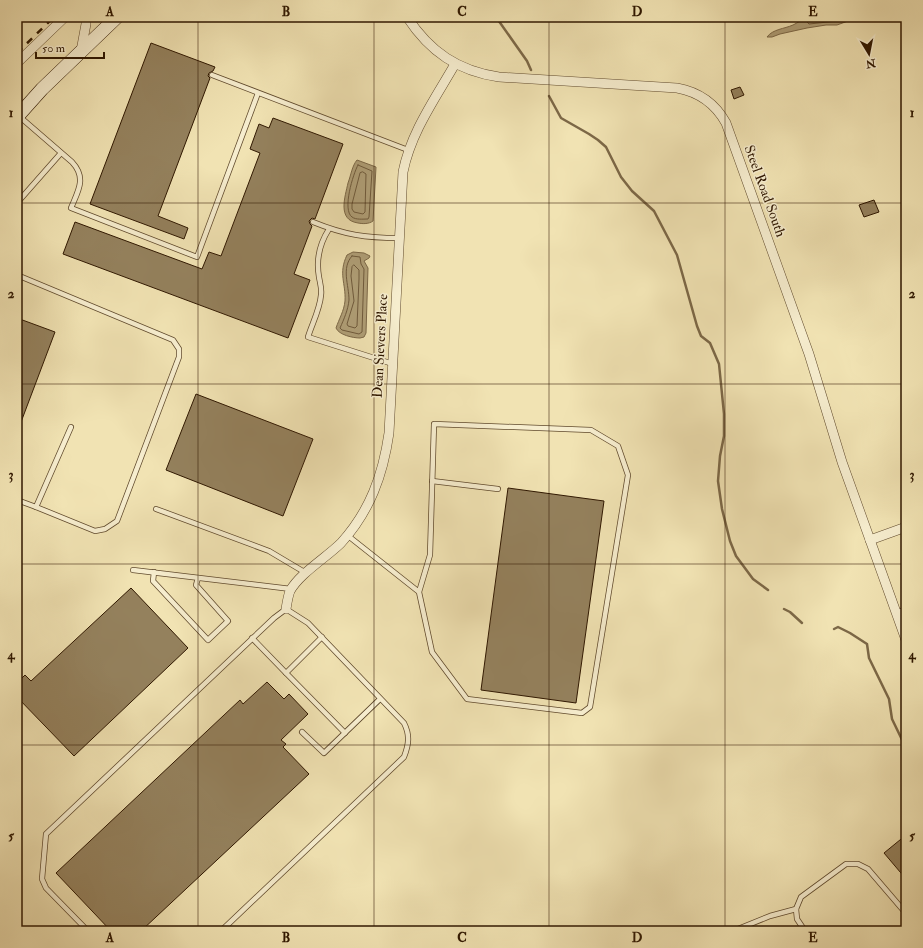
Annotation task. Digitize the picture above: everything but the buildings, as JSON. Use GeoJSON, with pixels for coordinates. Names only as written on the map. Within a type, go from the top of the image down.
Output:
{"type":"FeatureCollection","features":[{"type":"Feature","properties":{"kind":"street"},"geometry":{"type":"LineString","coordinates":[[17,62],[65,17]]}},
{"type":"Feature","properties":{"kind":"street"},"geometry":{"type":"LineString","coordinates":[[80,51],[86,24],[86,17]]}},
{"type":"Feature","properties":{"kind":"street"},"geometry":{"type":"LineString","coordinates":[[17,116],[80,51],[117,17]]}},
{"type":"Feature","properties":{"kind":"street","name":"Steel Road South"},"geometry":{"type":"LineString","coordinates":[[407,17],[423,39],[437,52],[455,64],[469,70],[499,77],[677,88],[696,93],[705,98],[715,107],[726,123],[744,173],[808,354],[842,462],[906,640]]}},
{"type":"Feature","properties":{"kind":"street","name":"Dean Sievers Place"},"geometry":{"type":"LineString","coordinates":[[286,609],[291,590],[306,573],[329,554],[347,536],[369,503],[376,488],[384,462],[389,433],[403,172],[408,150],[416,132],[455,64]]}},
{"type":"Feature","properties":{"kind":"street"},"geometry":{"type":"LineString","coordinates":[[870,540],[906,527]]}},
{"type":"Feature","properties":{"kind":"lane"},"geometry":{"type":"LineString","coordinates":[[212,75],[408,150]]}},
{"type":"Feature","properties":{"kind":"lane"},"geometry":{"type":"LineString","coordinates":[[17,116],[74,164],[80,177],[80,186],[71,208],[197,257],[258,93]]}},
{"type":"Feature","properties":{"kind":"lane"},"geometry":{"type":"LineString","coordinates":[[17,203],[61,153]]}},
{"type":"Feature","properties":{"kind":"lane"},"geometry":{"type":"LineString","coordinates":[[313,222],[345,234],[366,237],[399,238]]}},
{"type":"Feature","properties":{"kind":"lane"},"geometry":{"type":"LineString","coordinates":[[329,228],[322,241],[319,255],[318,270],[321,300],[308,337],[393,364]]}},
{"type":"Feature","properties":{"kind":"lane"},"geometry":{"type":"LineString","coordinates":[[17,275],[173,340],[179,349],[179,357],[117,521],[105,529],[95,531],[17,500]]}},
{"type":"Feature","properties":{"kind":"lane"},"geometry":{"type":"LineString","coordinates":[[434,424],[591,430],[618,446],[628,475],[590,707],[582,713],[468,699],[432,652],[419,592],[430,555],[434,424]]}},
{"type":"Feature","properties":{"kind":"lane"},"geometry":{"type":"LineString","coordinates":[[36,507],[71,427]]}},
{"type":"Feature","properties":{"kind":"lane"},"geometry":{"type":"LineString","coordinates":[[432,481],[498,488]]}},
{"type":"Feature","properties":{"kind":"lane"},"geometry":{"type":"LineString","coordinates":[[156,509],[269,551],[306,573]]}},
{"type":"Feature","properties":{"kind":"lane"},"geometry":{"type":"LineString","coordinates":[[347,536],[419,592]]}},
{"type":"Feature","properties":{"kind":"lane"},"geometry":{"type":"LineString","coordinates":[[133,570],[291,590]]}},
{"type":"Feature","properties":{"kind":"lane"},"geometry":{"type":"LineString","coordinates":[[154,572],[153,581],[208,640],[228,621],[196,585],[198,578]]}},
{"type":"Feature","properties":{"kind":"lane"},"geometry":{"type":"LineString","coordinates":[[88,931],[46,888],[42,879],[46,834],[252,638],[286,609],[308,623],[404,723],[407,729],[409,743],[404,757],[221,931]]}},
{"type":"Feature","properties":{"kind":"lane"},"geometry":{"type":"LineString","coordinates":[[896,613],[906,609]]}},
{"type":"Feature","properties":{"kind":"lane"},"geometry":{"type":"LineString","coordinates":[[286,673],[322,637]]}},
{"type":"Feature","properties":{"kind":"lane"},"geometry":{"type":"LineString","coordinates":[[252,638],[345,733]]}},
{"type":"Feature","properties":{"kind":"lane"},"geometry":{"type":"LineString","coordinates":[[302,732],[324,753],[380,699]]}},
{"type":"Feature","properties":{"kind":"lane"},"geometry":{"type":"LineString","coordinates":[[805,931],[797,919],[796,909],[801,898],[846,864],[858,864],[868,869],[904,910],[905,923],[902,931]]}},
{"type":"Feature","properties":{"kind":"lane"},"geometry":{"type":"LineString","coordinates":[[733,931],[770,916],[796,909]]}},
{"type":"Feature","properties":{"kind":"water"},"geometry":{"type":"Polygon","coordinates":[[[806,17],[859,17],[837,25],[807,28],[767,37],[772,32],[793,25],[806,17]]]}},
{"type":"Feature","properties":{"kind":"water"},"geometry":{"type":"Polygon","coordinates":[[[357,160],[376,167],[373,221],[364,224],[351,221],[345,213],[344,207],[348,183],[357,160]]]}},
{"type":"Feature","properties":{"kind":"water"},"geometry":{"type":"Polygon","coordinates":[[[353,252],[364,253],[370,256],[364,261],[368,268],[366,333],[364,337],[360,338],[350,337],[340,333],[336,328],[343,312],[345,301],[343,273],[344,262],[347,255],[353,252]]]}},
{"type":"Feature","properties":{"kind":"waterway"},"geometry":{"type":"LineString","coordinates":[[496,17],[527,61],[531,70]]}},
{"type":"Feature","properties":{"kind":"waterway"},"geometry":{"type":"LineString","coordinates":[[549,96],[561,118],[589,134],[606,147],[621,177],[632,191],[654,211],[677,255],[697,326],[701,336],[710,343],[719,364],[724,414],[724,436],[720,456],[718,481],[722,509],[730,541],[736,556],[753,579],[768,590]]}},
{"type":"Feature","properties":{"kind":"waterway"},"geometry":{"type":"LineString","coordinates":[[784,609],[790,612],[802,623]]}},
{"type":"Feature","properties":{"kind":"waterway"},"geometry":{"type":"LineString","coordinates":[[834,629],[838,627],[867,644],[869,658],[889,699],[892,719],[906,748]]}},
{"type":"Feature","properties":{"kind":"railway"},"geometry":{"type":"LineString","coordinates":[[17,53],[54,17]]}}]}
